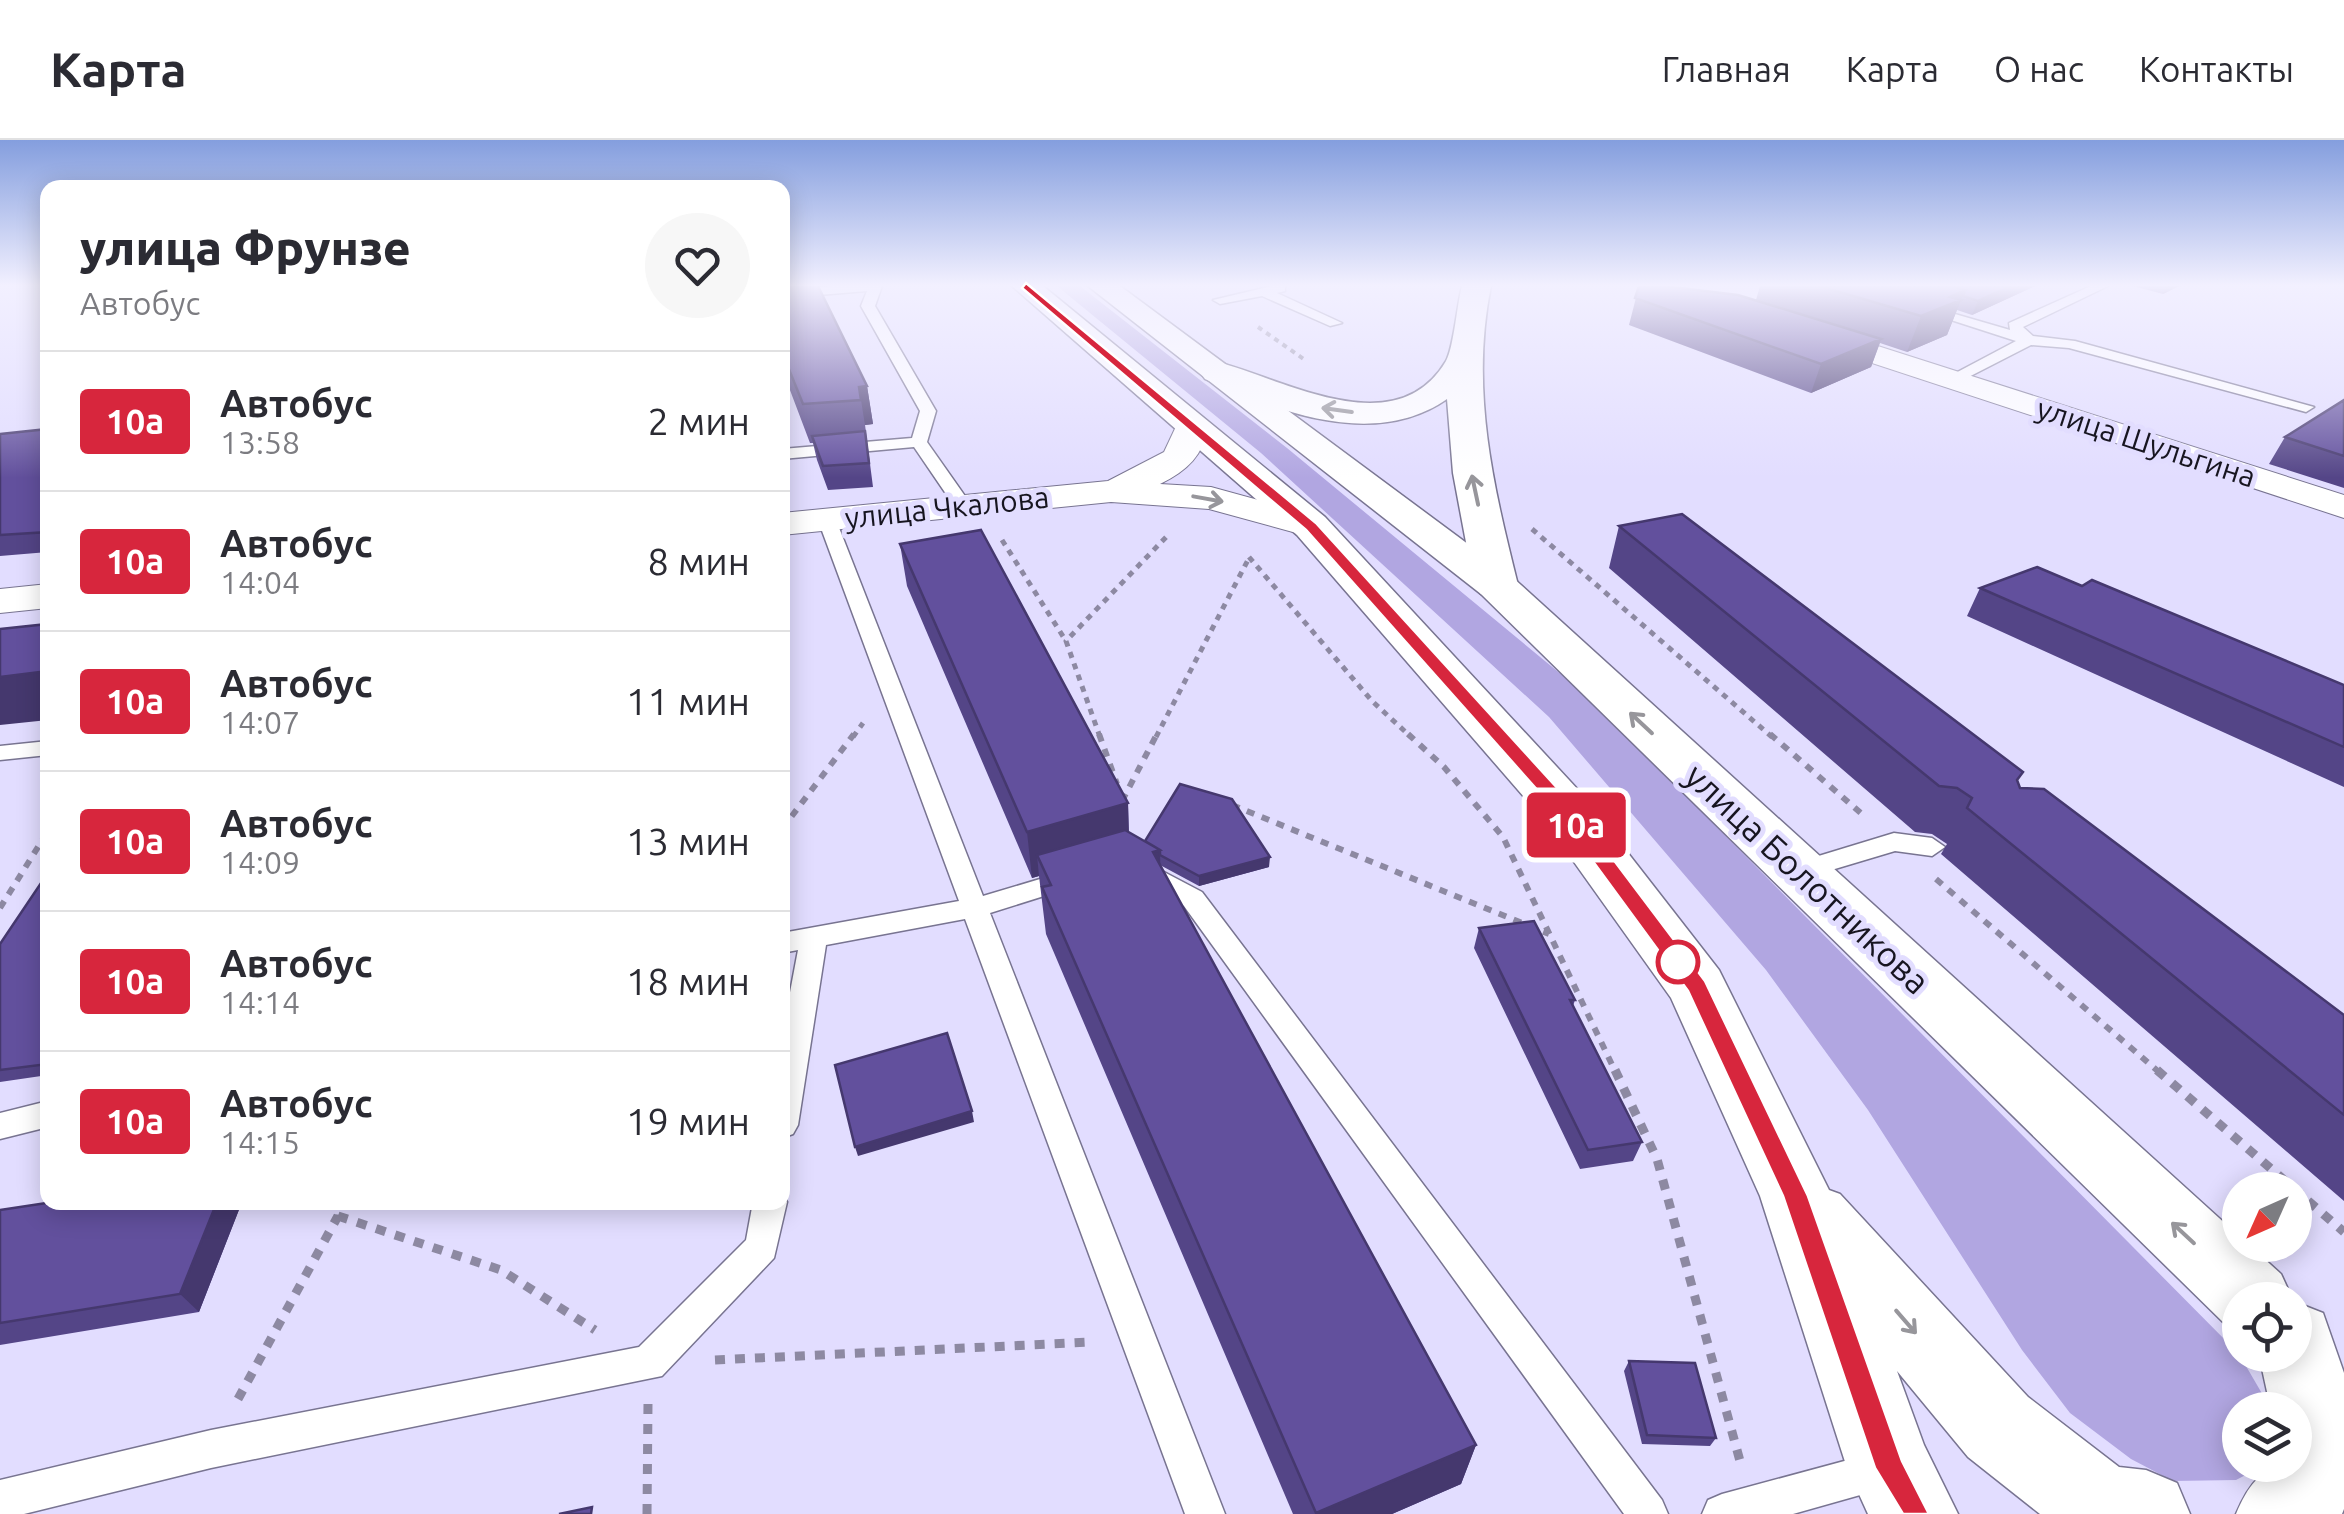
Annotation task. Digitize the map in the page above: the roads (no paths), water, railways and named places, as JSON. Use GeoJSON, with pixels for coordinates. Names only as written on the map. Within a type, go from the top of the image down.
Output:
{"type":"FeatureCollection","features":[{"type":"Feature","properties":{"kind":"main road"},"geometry":{"type":"LineString","coordinates":[[1103,350],[1192,424],[1283,537],[1563,806],[1697,987],[1796,1196],[1902,1491]]}},
{"type":"Feature","properties":{"kind":"main road","name":"улица Болотникова"},"geometry":{"type":"LineString","coordinates":[[1188,350],[1496,585],[2235,1282]]}},
{"type":"Feature","properties":{"kind":"main road"},"geometry":{"type":"LineString","coordinates":[[1462,350],[1469,462],[1496,585]]}},
{"type":"Feature","properties":{"kind":"main road"},"geometry":{"type":"LineString","coordinates":[[1217,372],[1324,409],[1357,413],[1431,395],[1461,365]]}},
{"type":"Feature","properties":{"kind":"main road"},"geometry":{"type":"LineString","coordinates":[[1796,1196],[1998,1427],[2102,1508],[2146,1514]]}},
{"type":"Feature","properties":{"kind":"main road"},"geometry":{"type":"LineString","coordinates":[[2312,1355],[2344,1385]]}},
{"type":"Feature","properties":{"kind":"main road"},"geometry":{"type":"LineString","coordinates":[[2280,1514],[2289,1511],[2315,1483],[2317,1434],[2303,1372]]}},
{"type":"Feature","properties":{"kind":"street","name":"улица Шульгина"},"geometry":{"type":"LineString","coordinates":[[1861,350],[2344,507]]}},
{"type":"Feature","properties":{"kind":"street","name":"улица Чкалова"},"geometry":{"type":"LineString","coordinates":[[1111,492],[1184,456],[1192,443],[1192,424]]}},
{"type":"Feature","properties":{"kind":"street","name":"улица Чкалова"},"geometry":{"type":"LineString","coordinates":[[790,523],[1111,492],[1211,498],[1283,537]]}},
{"type":"Feature","properties":{"kind":"street"},"geometry":{"type":"LineString","coordinates":[[0,601],[40,597]]}},
{"type":"Feature","properties":{"kind":"lane"},"geometry":{"type":"LineString","coordinates":[[893,350],[928,411],[919,442]]}},
{"type":"Feature","properties":{"kind":"lane"},"geometry":{"type":"LineString","coordinates":[[1953,380],[2010,350]]}},
{"type":"Feature","properties":{"kind":"lane"},"geometry":{"type":"LineString","coordinates":[[2093,350],[2306,407]]}},
{"type":"Feature","properties":{"kind":"lane"},"geometry":{"type":"LineString","coordinates":[[790,451],[919,442]]}},
{"type":"Feature","properties":{"kind":"lane"},"geometry":{"type":"LineString","coordinates":[[919,442],[963,506]]}},
{"type":"Feature","properties":{"kind":"lane"},"geometry":{"type":"LineString","coordinates":[[827,520],[1205,1514]]}},
{"type":"Feature","properties":{"kind":"lane"},"geometry":{"type":"LineString","coordinates":[[0,753],[40,749]]}},
{"type":"Feature","properties":{"kind":"lane"},"geometry":{"type":"LineString","coordinates":[[1798,870],[1894,842],[1932,846]]}},
{"type":"Feature","properties":{"kind":"lane"},"geometry":{"type":"LineString","coordinates":[[790,940],[975,908],[1113,867],[1193,899],[1648,1514]]}},
{"type":"Feature","properties":{"kind":"lane"},"geometry":{"type":"LineString","coordinates":[[790,1078],[814,936]]}},
{"type":"Feature","properties":{"kind":"lane"},"geometry":{"type":"LineString","coordinates":[[0,1126],[40,1116]]}},
{"type":"Feature","properties":{"kind":"lane"},"geometry":{"type":"LineString","coordinates":[[0,1500],[211,1448],[648,1363],[762,1247],[769,1210]]}},
{"type":"Feature","properties":{"kind":"lane"},"geometry":{"type":"LineString","coordinates":[[1737,1510],[1902,1491]]}}]}
